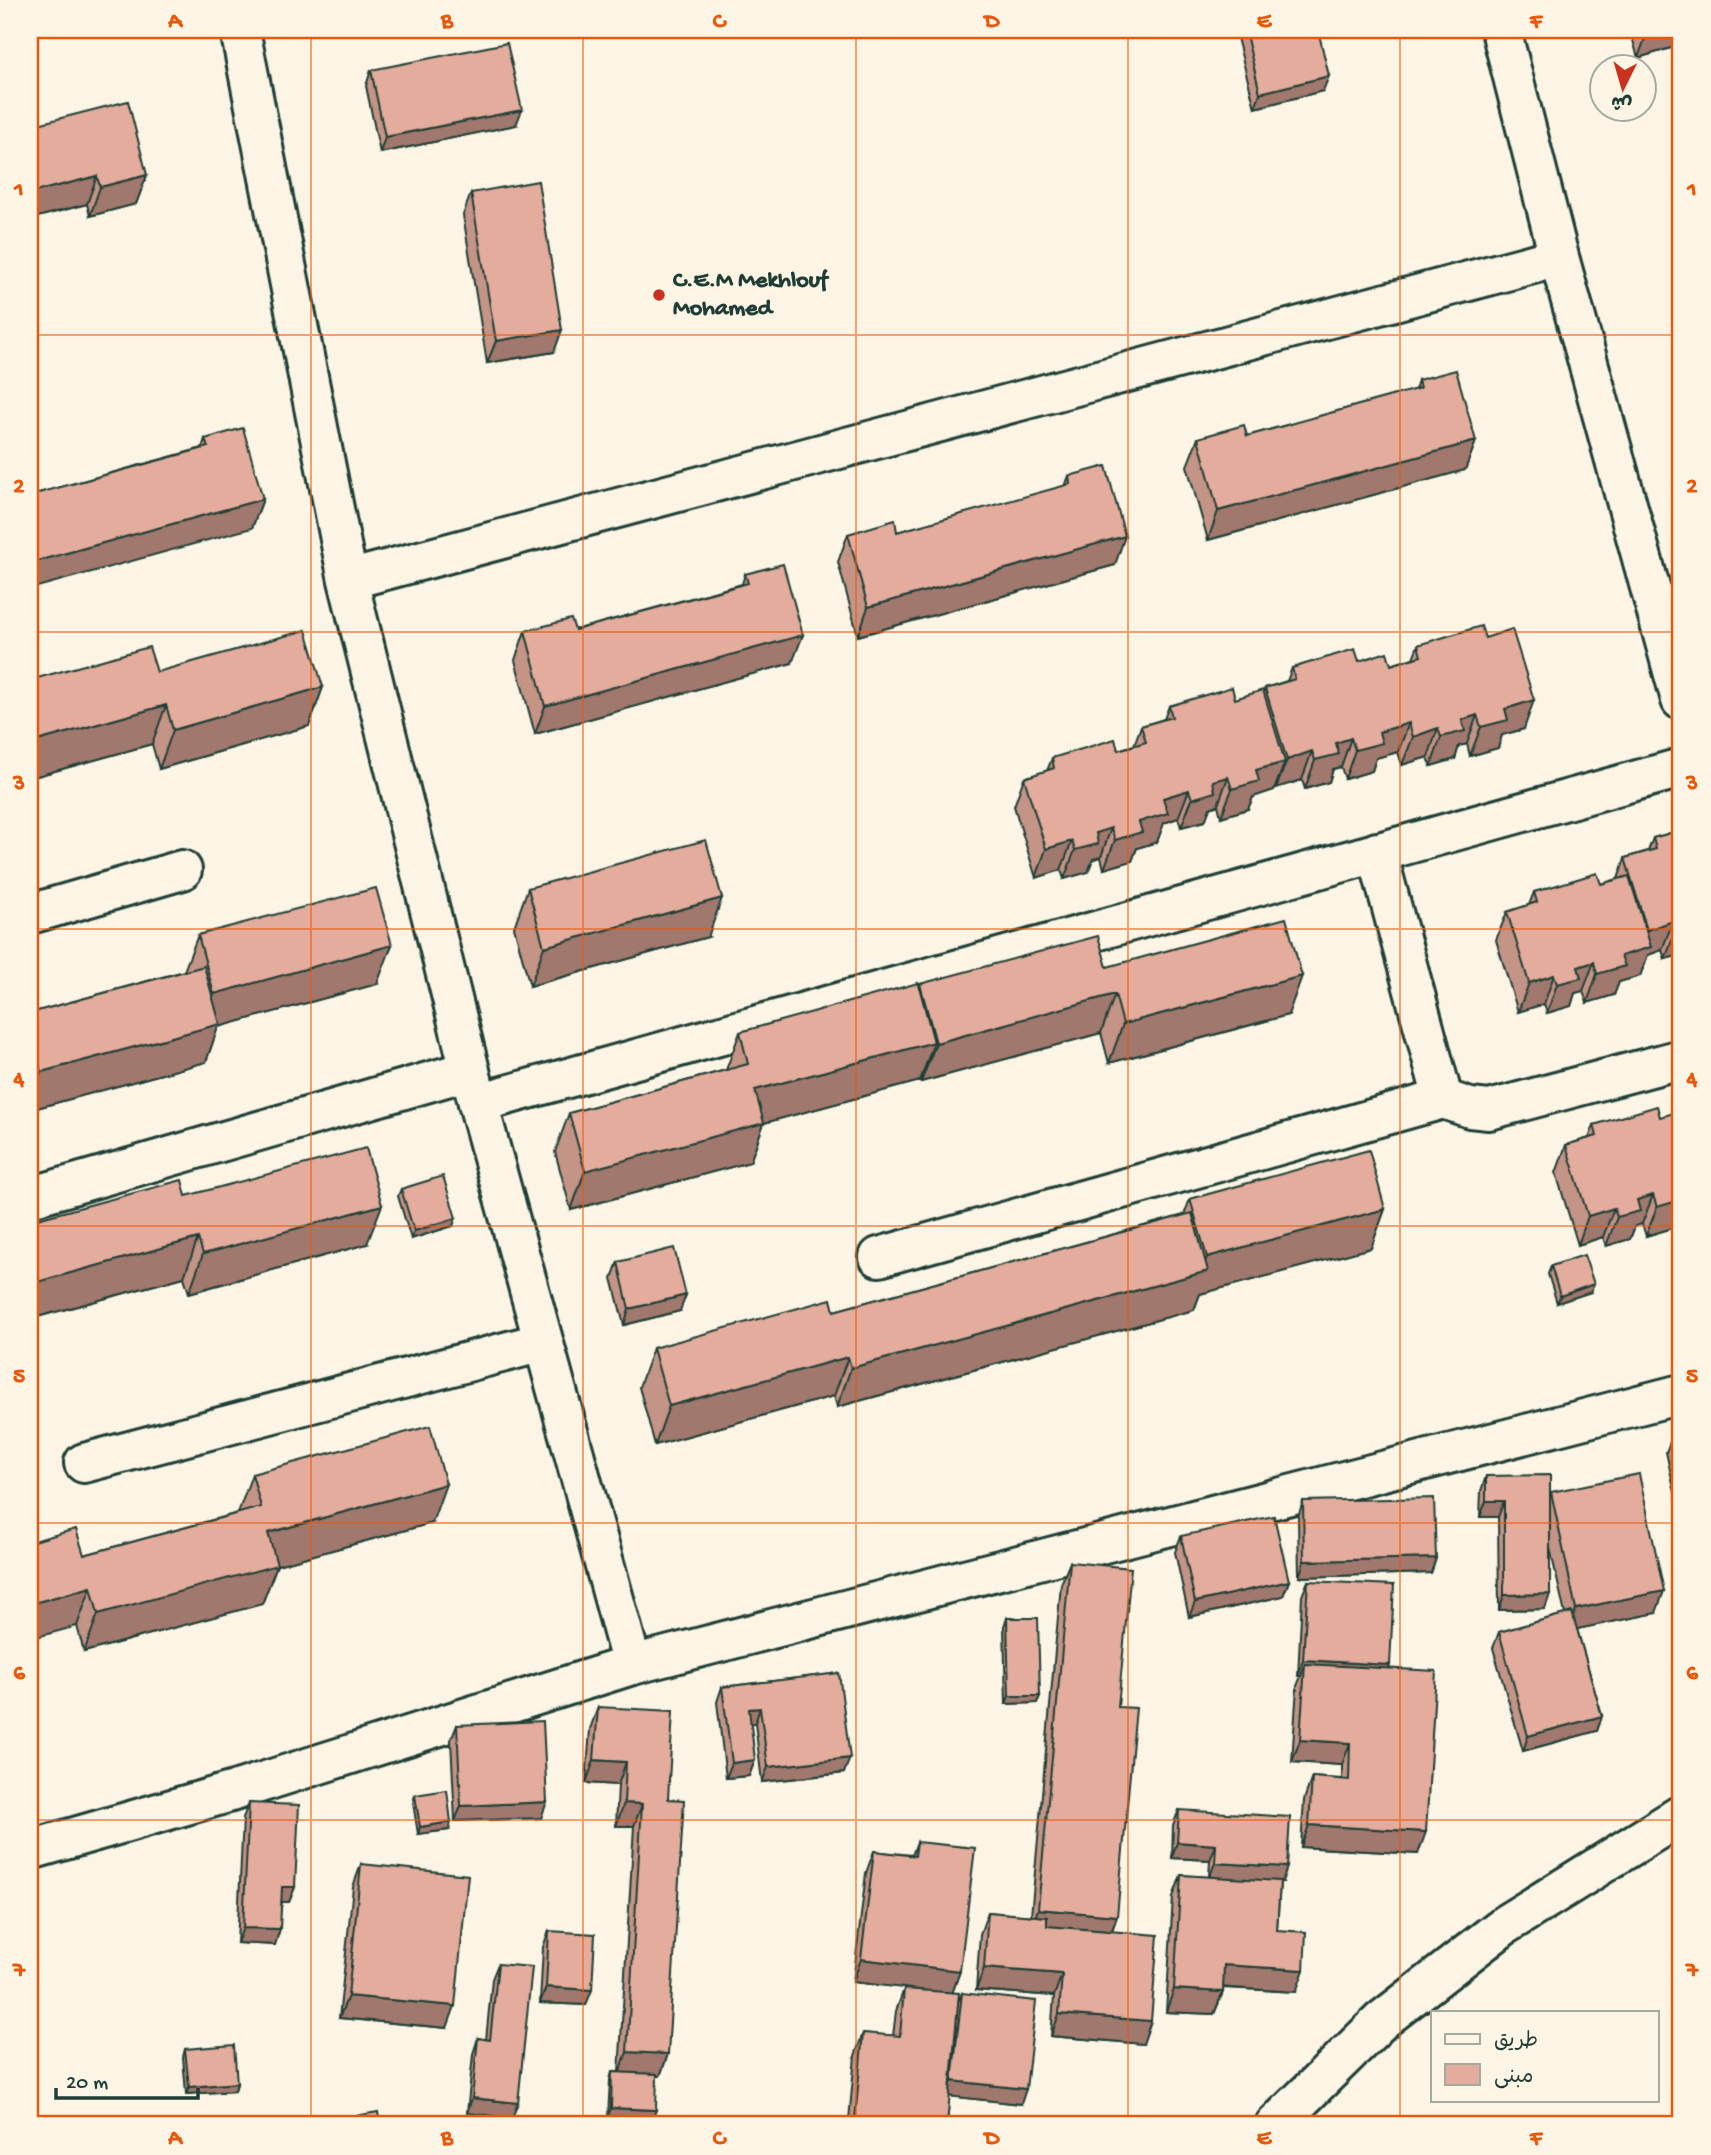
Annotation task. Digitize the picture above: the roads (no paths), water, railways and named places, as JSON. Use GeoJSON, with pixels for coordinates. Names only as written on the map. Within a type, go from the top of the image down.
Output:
{"type":"FeatureCollection","features":[{"type":"Feature","properties":{"kind":"street"},"geometry":{"type":"LineString","coordinates":[[240,30],[348,580],[474,1086],[632,1665]]}},
{"type":"Feature","properties":{"kind":"street"},"geometry":{"type":"LineString","coordinates":[[1502,30],[1559,257],[1681,701]]}},
{"type":"Feature","properties":{"kind":"street"},"geometry":{"type":"LineString","coordinates":[[348,580],[1559,257]]}},
{"type":"Feature","properties":{"kind":"street"},"geometry":{"type":"LineString","coordinates":[[30,1197],[474,1086],[1377,852],[1681,768]]}},
{"type":"Feature","properties":{"kind":"street"},"geometry":{"type":"LineString","coordinates":[[1377,852],[1443,1099]]}},
{"type":"Feature","properties":{"kind":"street"},"geometry":{"type":"LineString","coordinates":[[30,914],[182,870]]}},
{"type":"Feature","properties":{"kind":"street"},"geometry":{"type":"LineString","coordinates":[[878,1257],[1443,1099],[1469,1108],[1489,1110],[1681,1059]]}},
{"type":"Feature","properties":{"kind":"street"},"geometry":{"type":"LineString","coordinates":[[84,1463],[543,1342]]}},
{"type":"Feature","properties":{"kind":"street"},"geometry":{"type":"LineString","coordinates":[[30,1850],[231,1792],[632,1665],[1681,1394]]}},
{"type":"Feature","properties":{"kind":"street"},"geometry":{"type":"LineString","coordinates":[[1275,2125],[1381,2021],[1506,1924],[1681,1815]]}},
{"type":"Feature","properties":{"kind":"place","name":"C.E.M Mekhlouf Mohamed"},"geometry":{"type":"Point","coordinates":[659,295]}}]}
